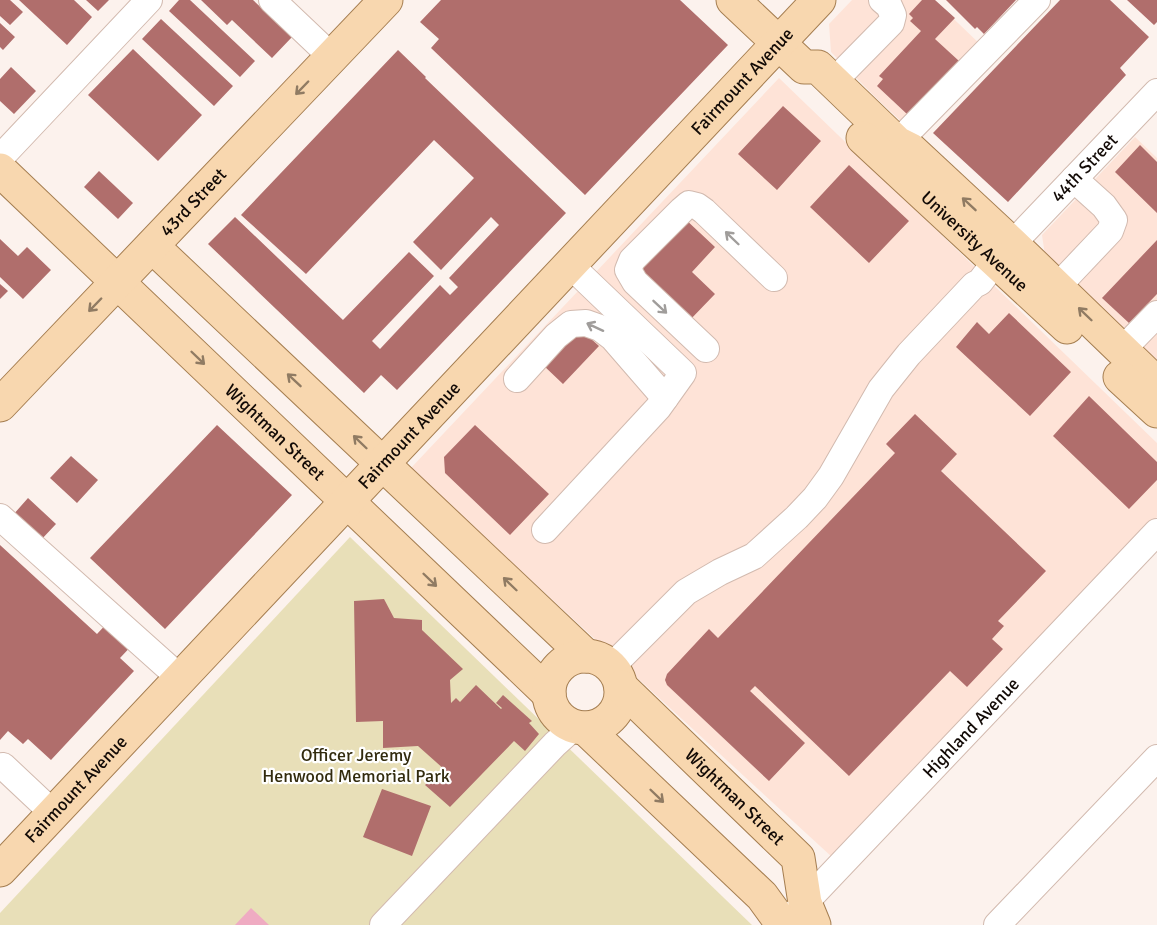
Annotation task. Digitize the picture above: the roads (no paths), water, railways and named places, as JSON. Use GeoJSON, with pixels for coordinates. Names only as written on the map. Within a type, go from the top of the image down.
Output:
{"type":"FeatureCollection","features":[{"type":"Feature","properties":{"kind":"main road","name":"43rd Street"},"geometry":{"type":"LineString","coordinates":[[0,405],[386,0]]}},
{"type":"Feature","properties":{"kind":"main road","name":"University Avenue"},"geometry":{"type":"LineString","coordinates":[[733,0],[804,67],[818,67],[897,143],[911,150],[1004,253],[1157,411]]}},
{"type":"Feature","properties":{"kind":"main road","name":"Fairmount Avenue"},"geometry":{"type":"LineString","coordinates":[[0,870],[819,0]]}},
{"type":"Feature","properties":{"kind":"main road","name":"University Avenue"},"geometry":{"type":"LineString","coordinates":[[804,67],[802,81],[1004,253],[1057,287],[1157,384]]}},
{"type":"Feature","properties":{"kind":"main road","name":"Wightman Street"},"geometry":{"type":"LineString","coordinates":[[0,170],[549,694],[557,714],[565,722],[580,727],[762,896],[796,920]]}},
{"type":"Feature","properties":{"kind":"main road","name":"Wightman Street"},"geometry":{"type":"LineString","coordinates":[[152,246],[606,670],[798,858],[796,920]]}},
{"type":"Feature","properties":{"kind":"main road"},"geometry":{"type":"LineString","coordinates":[[549,694],[550,682],[555,671],[574,657],[606,670],[620,699],[616,710],[608,720],[597,726],[580,727]]}},
{"type":"Feature","properties":{"kind":"street"},"geometry":{"type":"LineString","coordinates":[[0,158],[149,0]]}},
{"type":"Feature","properties":{"kind":"street"},"geometry":{"type":"LineString","coordinates":[[272,0],[332,57]]}},
{"type":"Feature","properties":{"kind":"street"},"geometry":{"type":"LineString","coordinates":[[833,82],[891,23],[893,15],[889,6],[882,0]]}},
{"type":"Feature","properties":{"kind":"street"},"geometry":{"type":"LineString","coordinates":[[897,143],[1037,0]]}},
{"type":"Feature","properties":{"kind":"street","name":"44th Street"},"geometry":{"type":"LineString","coordinates":[[606,670],[686,592],[753,556],[797,517],[831,477],[881,389],[909,354],[974,285],[980,282],[1004,253],[1157,92]]}},
{"type":"Feature","properties":{"kind":"street"},"geometry":{"type":"LineString","coordinates":[[1057,287],[1110,231],[1114,220],[1104,206],[1074,179]]}},
{"type":"Feature","properties":{"kind":"street"},"geometry":{"type":"LineString","coordinates":[[706,349],[634,282],[628,270],[632,260],[690,204],[704,211],[774,278]]}},
{"type":"Feature","properties":{"kind":"street"},"geometry":{"type":"LineString","coordinates":[[545,530],[648,420],[683,373],[570,265]]}},
{"type":"Feature","properties":{"kind":"street"},"geometry":{"type":"LineString","coordinates":[[1122,350],[1157,314]]}},
{"type":"Feature","properties":{"kind":"street"},"geometry":{"type":"LineString","coordinates":[[517,379],[556,336],[571,324],[586,323],[600,328],[613,338],[666,398]]}},
{"type":"Feature","properties":{"kind":"street"},"geometry":{"type":"LineString","coordinates":[[0,517],[180,678]]}},
{"type":"Feature","properties":{"kind":"street","name":"Highland Avenue"},"geometry":{"type":"LineString","coordinates":[[796,920],[1157,532]]}},
{"type":"Feature","properties":{"kind":"street"},"geometry":{"type":"LineString","coordinates":[[383,925],[555,744],[580,727]]}},
{"type":"Feature","properties":{"kind":"street"},"geometry":{"type":"LineString","coordinates":[[997,925],[1157,758]]}},
{"type":"Feature","properties":{"kind":"street"},"geometry":{"type":"LineString","coordinates":[[0,768],[3,766],[53,813]]}},
{"type":"Feature","properties":{"kind":"park label","name":"Officer Jeremy Henwood Memorial Park"},"geometry":{"type":"Point","coordinates":[356,765]}}]}
